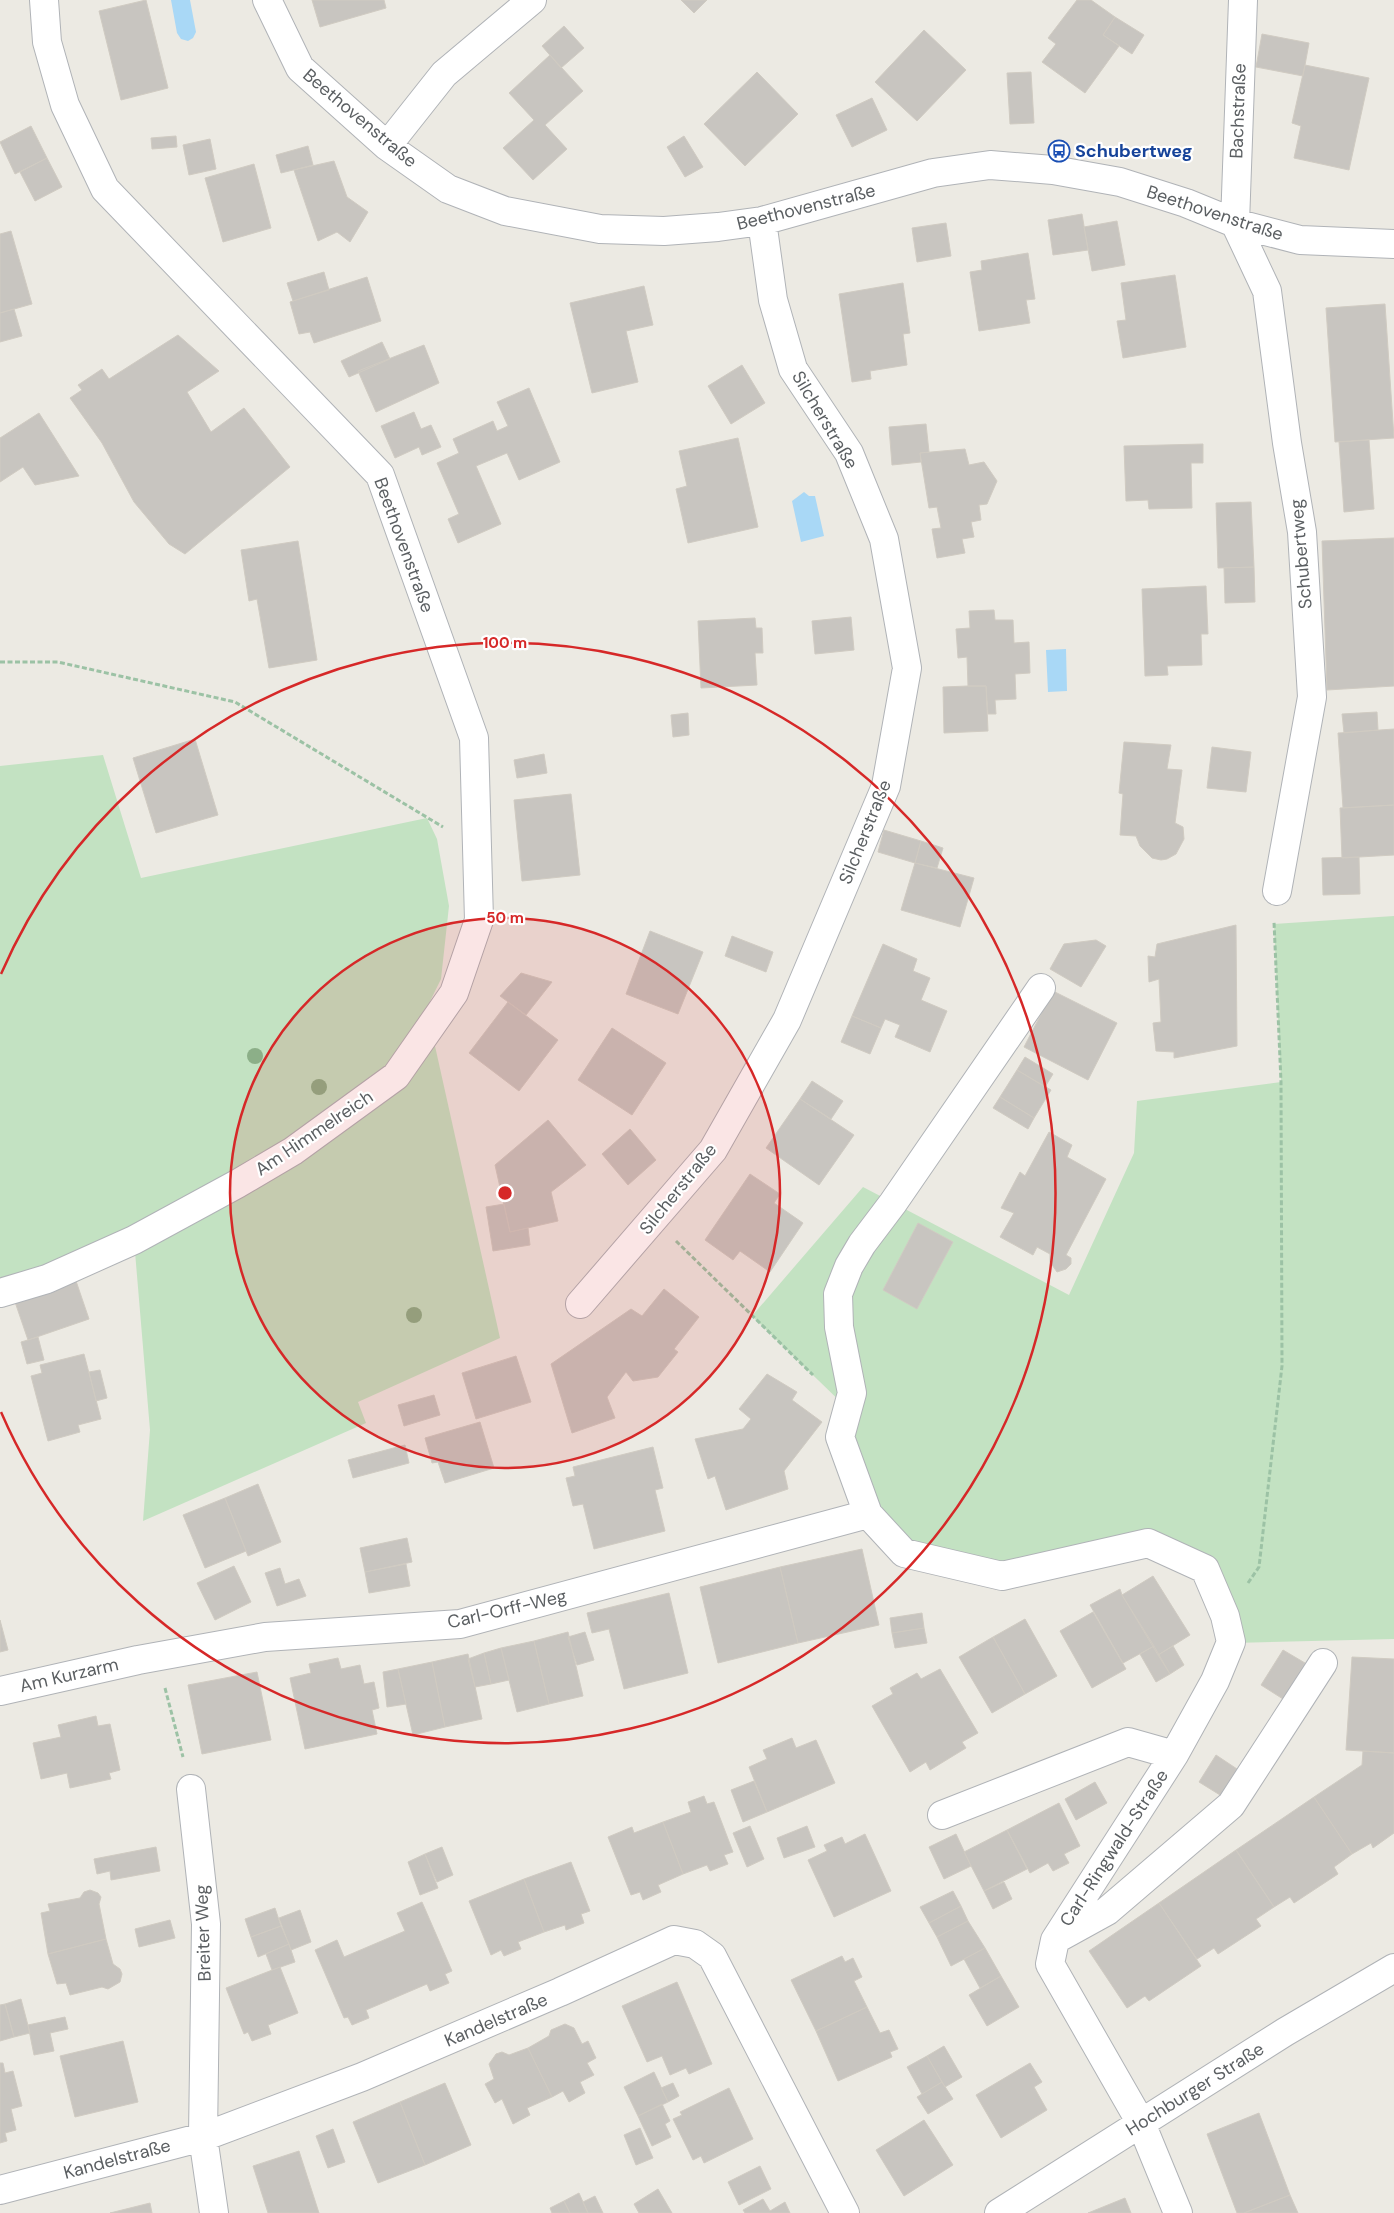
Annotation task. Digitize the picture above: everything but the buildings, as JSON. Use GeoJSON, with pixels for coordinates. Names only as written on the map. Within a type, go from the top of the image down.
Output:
{"type":"FeatureCollection","features":[{"type":"Feature","properties":{"kind":"street","name":"Beethovenstraße"},"geometry":{"type":"LineString","coordinates":[[44,0],[47,42],[64,105],[105,189],[380,475],[474,738],[477,844]]}},
{"type":"Feature","properties":{"kind":"street","name":"Beethovenstraße"},"geometry":{"type":"LineString","coordinates":[[268,0],[300,68],[387,146],[448,189],[505,211],[600,229],[664,231],[718,228],[762,221],[933,173],[990,165],[1053,170],[1120,182],[1186,203],[1236,223],[1300,240],[1394,244]]}},
{"type":"Feature","properties":{"kind":"street"},"geometry":{"type":"LineString","coordinates":[[387,146],[444,74],[532,0]]}},
{"type":"Feature","properties":{"kind":"street","name":"Bachstraße"},"geometry":{"type":"LineString","coordinates":[[1236,223],[1243,0]]}},
{"type":"Feature","properties":{"kind":"street","name":"Silcherstraße"},"geometry":{"type":"LineString","coordinates":[[580,1304],[713,1150],[787,1020],[886,786],[907,668],[884,538],[849,453],[793,370],[772,300],[762,221]]}},
{"type":"Feature","properties":{"kind":"street","name":"Schubertweg"},"geometry":{"type":"LineString","coordinates":[[1236,223],[1267,291],[1303,541],[1312,697],[1278,891]]}},
{"type":"Feature","properties":{"kind":"street","name":"Am Himmelreich"},"geometry":{"type":"LineString","coordinates":[[0,1294],[46,1279],[134,1240],[237,1184],[293,1151],[396,1076],[454,993],[479,920],[477,844]]}},
{"type":"Feature","properties":{"kind":"street"},"geometry":{"type":"LineString","coordinates":[[850,1400],[839,1319],[838,1294],[849,1266],[862,1244],[1041,988]]}},
{"type":"Feature","properties":{"kind":"street","name":"Carl-Ringwald-Straße"},"geometry":{"type":"LineString","coordinates":[[850,1400],[840,1437],[868,1514],[904,1553],[1002,1576],[1148,1543],[1205,1569],[1225,1616],[1231,1642],[1215,1681],[1174,1755],[1055,1940],[1050,1964],[1141,2123],[1178,2213]]}},
{"type":"Feature","properties":{"kind":"street","name":"Carl-Orff-Weg"},"geometry":{"type":"LineString","coordinates":[[147,1658],[265,1637],[460,1624],[868,1514]]}},
{"type":"Feature","properties":{"kind":"street","name":"Am Kurzarm"},"geometry":{"type":"LineString","coordinates":[[0,1691],[147,1658]]}},
{"type":"Feature","properties":{"kind":"street","name":"Carl-Ringwald-Straße"},"geometry":{"type":"LineString","coordinates":[[1055,1940],[1107,1912],[1231,1805],[1323,1663]]}},
{"type":"Feature","properties":{"kind":"street","name":"Carl-Ringwald-Straße"},"geometry":{"type":"LineString","coordinates":[[942,1815],[1128,1742],[1174,1755]]}},
{"type":"Feature","properties":{"kind":"street","name":"Breiter Weg"},"geometry":{"type":"LineString","coordinates":[[191,1789],[206,1924],[203,2137],[214,2213]]}},
{"type":"Feature","properties":{"kind":"street","name":"Kandelstraße"},"geometry":{"type":"LineString","coordinates":[[0,2190],[203,2137],[362,2077],[674,1940],[696,1944],[712,1956],[845,2213]]}},
{"type":"Feature","properties":{"kind":"street","name":"Hochburger Straße"},"geometry":{"type":"LineString","coordinates":[[999,2213],[1285,2032],[1394,1968]]}},
{"type":"Feature","properties":{"kind":"path"},"geometry":{"type":"LineString","coordinates":[[0,662],[58,662],[235,702],[427,818],[477,844]]}},
{"type":"Feature","properties":{"kind":"path"},"geometry":{"type":"LineString","coordinates":[[1225,1616],[1259,1567],[1282,1366],[1281,1082],[1274,924],[1278,891]]}},
{"type":"Feature","properties":{"kind":"path"},"geometry":{"type":"LineString","coordinates":[[654,1219],[850,1400]]}},
{"type":"Feature","properties":{"kind":"path"},"geometry":{"type":"LineString","coordinates":[[147,1658],[191,1789]]}},
{"type":"Feature","properties":{"kind":"green space"},"geometry":{"type":"Polygon","coordinates":[[[103,755],[141,878],[427,818],[437,839],[449,906],[441,979],[418,1026],[435,1046],[500,1338],[358,1402],[366,1423],[143,1521],[150,1430],[134,1240],[0,1290],[0,766],[103,755]]]}},
{"type":"Feature","properties":{"kind":"green space"},"geometry":{"type":"Polygon","coordinates":[[[1394,916],[1394,1639],[1233,1643],[1210,1566],[1151,1540],[1001,1573],[906,1551],[872,1510],[843,1437],[850,1411],[752,1316],[863,1187],[1069,1295],[1134,1153],[1137,1101],[1281,1082],[1274,924],[1394,916]]]}},
{"type":"Feature","properties":{"kind":"water"},"geometry":{"type":"Polygon","coordinates":[[[171,0],[190,0],[196,32],[193,38],[188,41],[181,39],[177,33],[171,0]]]}},
{"type":"Feature","properties":{"kind":"water"},"geometry":{"type":"Polygon","coordinates":[[[804,492],[809,496],[815,496],[824,536],[801,542],[792,501],[804,492]]]}},
{"type":"Feature","properties":{"kind":"water"},"geometry":{"type":"Polygon","coordinates":[[[1066,649],[1067,691],[1048,692],[1046,650],[1066,649]]]}},
{"type":"Feature","properties":{"kind":"place","name":"Schubertweg"},"geometry":{"type":"Point","coordinates":[1059,151]}}]}
